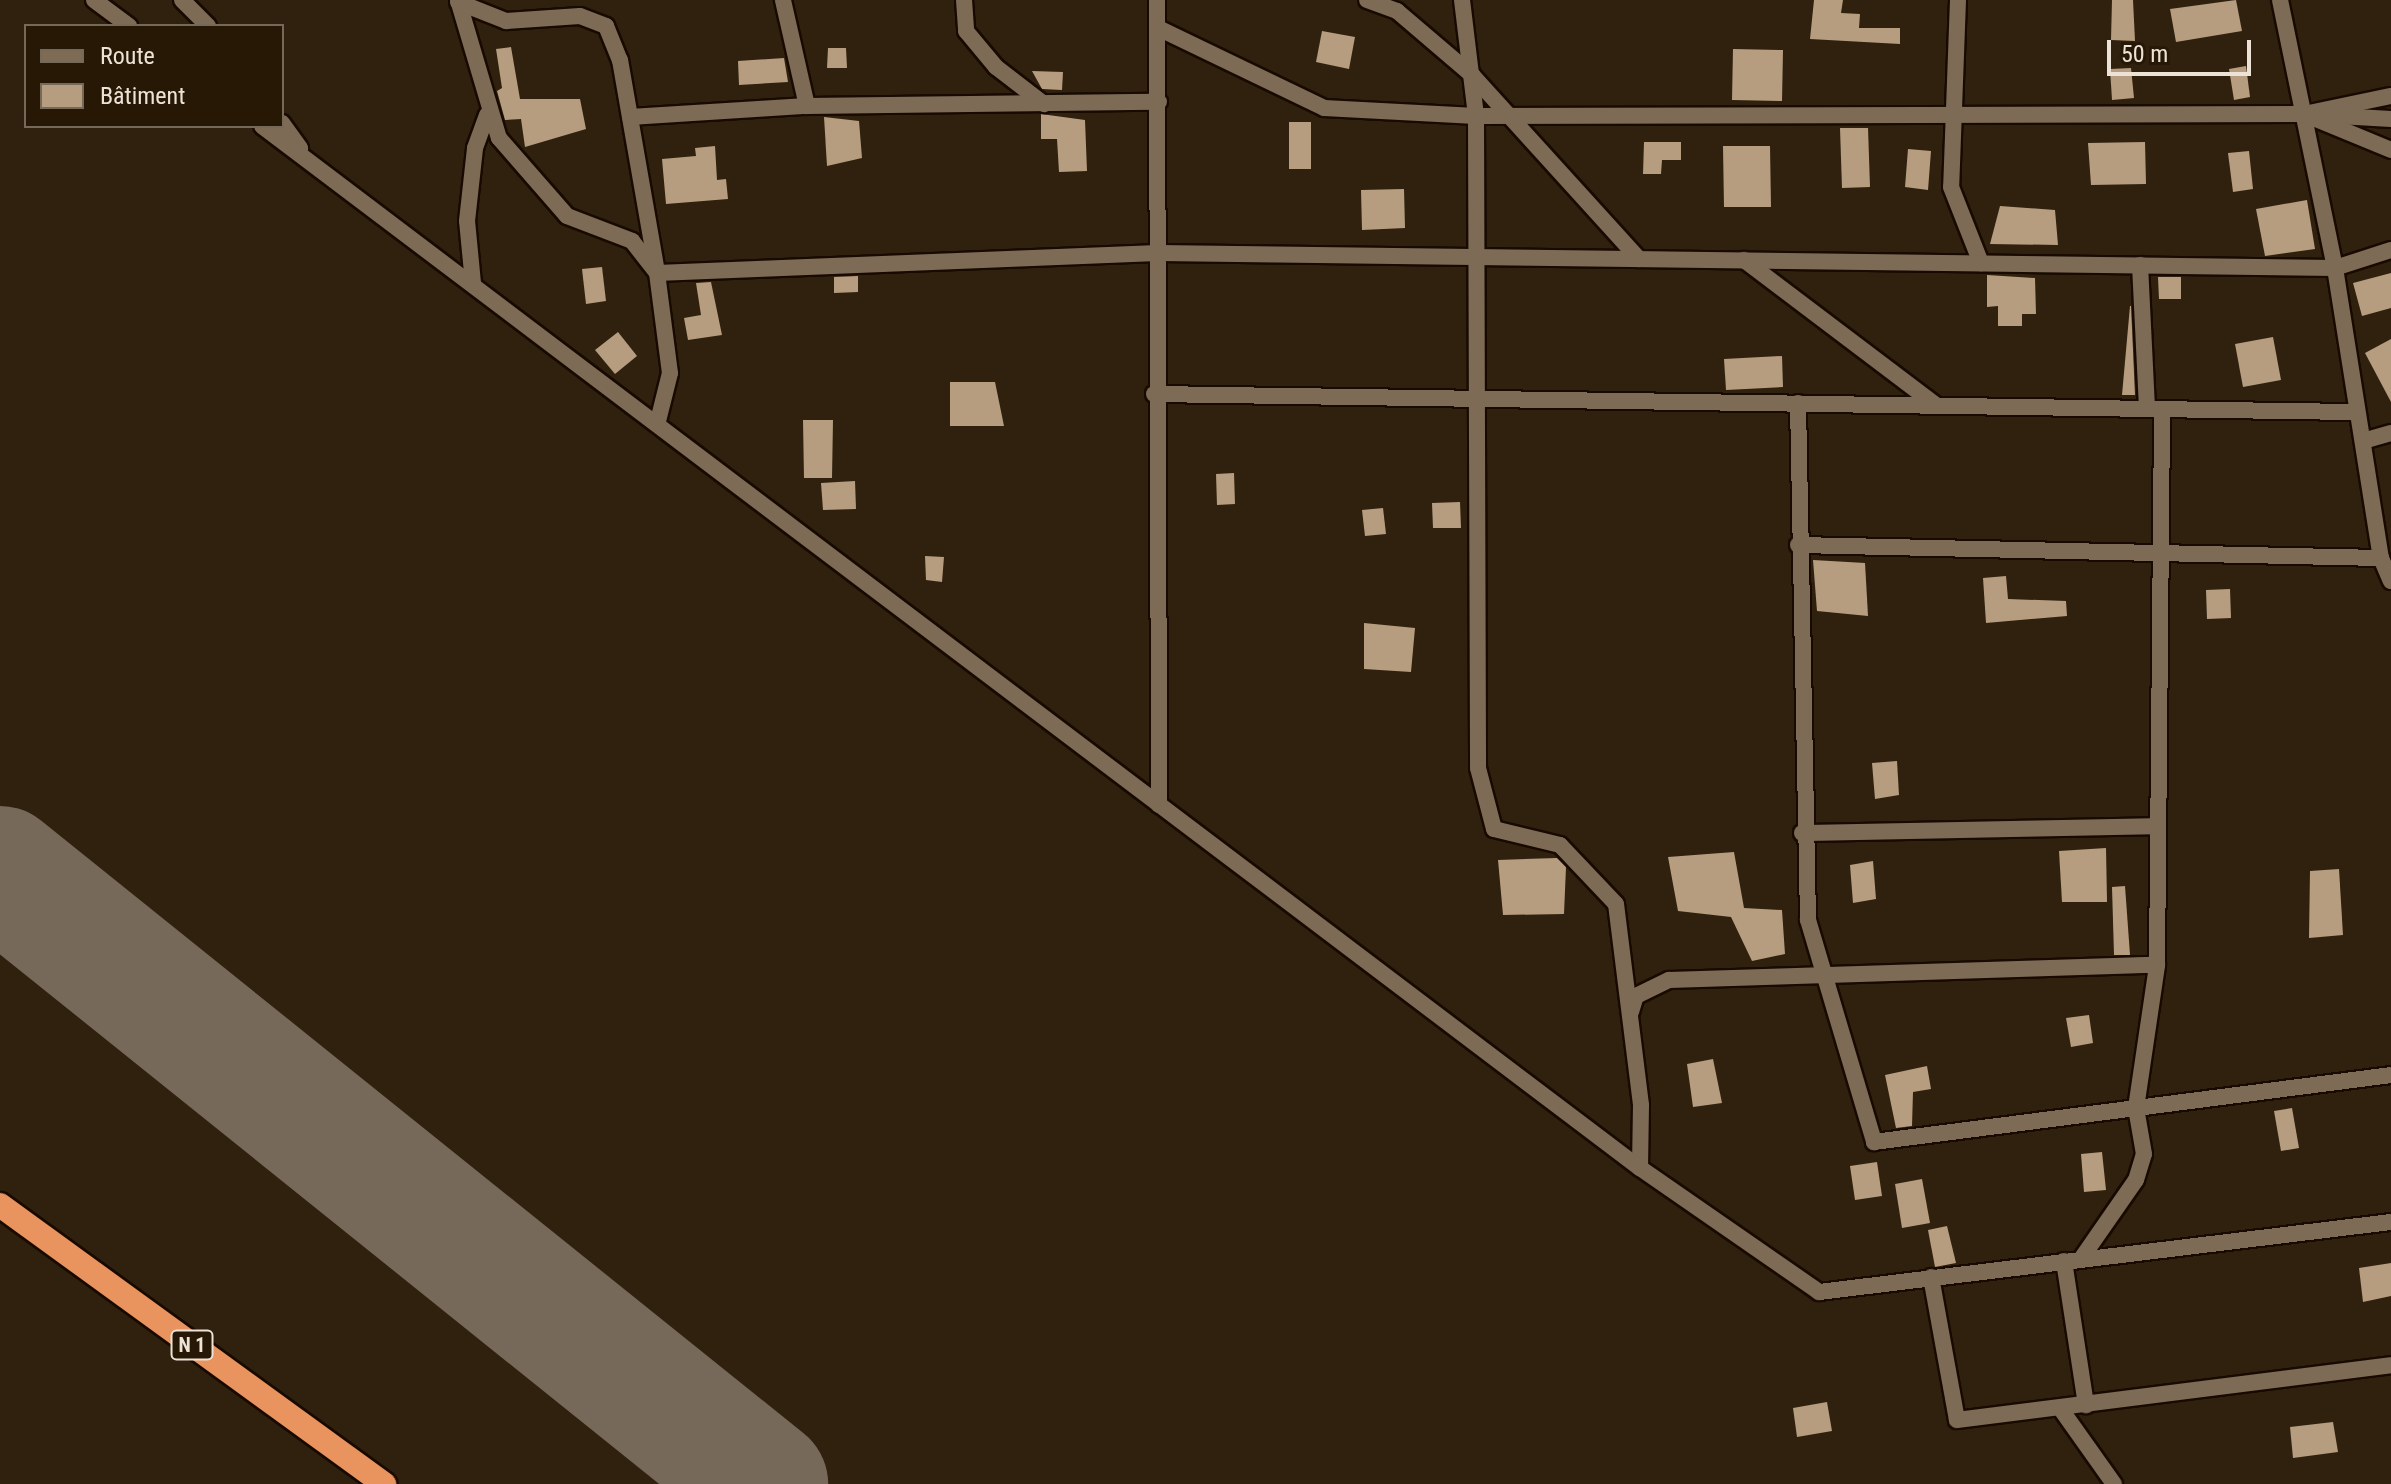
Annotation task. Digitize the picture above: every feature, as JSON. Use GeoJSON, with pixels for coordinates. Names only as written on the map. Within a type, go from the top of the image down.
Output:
{"type":"FeatureCollection","features":[{"type":"Feature","properties":{"kind":"highway","name":"N 1"},"geometry":{"type":"LineString","coordinates":[[0,1205],[384,1484]]}},
{"type":"Feature","properties":{"kind":"street"},"geometry":{"type":"LineString","coordinates":[[94,0],[126,24]]}},
{"type":"Feature","properties":{"kind":"street"},"geometry":{"type":"LineString","coordinates":[[182,0],[206,24]]}},
{"type":"Feature","properties":{"kind":"street"},"geometry":{"type":"LineString","coordinates":[[964,0],[966,31],[996,67],[1044,104]]}},
{"type":"Feature","properties":{"kind":"street"},"geometry":{"type":"LineString","coordinates":[[1157,0],[1158,253],[1154,394],[1159,805]]}},
{"type":"Feature","properties":{"kind":"street"},"geometry":{"type":"LineString","coordinates":[[1367,0],[1397,11],[1473,76],[1639,259]]}},
{"type":"Feature","properties":{"kind":"street"},"geometry":{"type":"LineString","coordinates":[[1462,0],[1476,116],[1472,257],[1478,399],[1478,768],[1494,829],[1560,845],[1616,904],[1641,1105]]}},
{"type":"Feature","properties":{"kind":"street"},"geometry":{"type":"LineString","coordinates":[[1958,0],[1951,187],[1981,263]]}},
{"type":"Feature","properties":{"kind":"street"},"geometry":{"type":"LineString","coordinates":[[2280,0],[2335,268],[2381,558],[2391,581]]}},
{"type":"Feature","properties":{"kind":"street"},"geometry":{"type":"LineString","coordinates":[[458,1],[487,115],[567,216],[632,241],[657,273]]}},
{"type":"Feature","properties":{"kind":"street"},"geometry":{"type":"LineString","coordinates":[[458,1],[506,21],[580,16],[606,26],[630,117],[657,273],[670,373],[658,421]]}},
{"type":"Feature","properties":{"kind":"street"},"geometry":{"type":"LineString","coordinates":[[784,3],[807,106]]}},
{"type":"Feature","properties":{"kind":"street"},"geometry":{"type":"LineString","coordinates":[[1158,28],[1324,108],[1476,116],[1955,110],[2304,114],[2391,119]]}},
{"type":"Feature","properties":{"kind":"street"},"geometry":{"type":"LineString","coordinates":[[2304,114],[2391,96]]}},
{"type":"Feature","properties":{"kind":"street"},"geometry":{"type":"LineString","coordinates":[[630,117],[807,106],[1159,102]]}},
{"type":"Feature","properties":{"kind":"street"},"geometry":{"type":"LineString","coordinates":[[2304,114],[2391,150]]}},
{"type":"Feature","properties":{"kind":"street"},"geometry":{"type":"LineString","coordinates":[[473,283],[467,221],[475,148],[487,115]]}},
{"type":"Feature","properties":{"kind":"street"},"geometry":{"type":"LineString","coordinates":[[284,126],[312,164]]}},
{"type":"Feature","properties":{"kind":"street"},"geometry":{"type":"LineString","coordinates":[[265,128],[658,421],[1640,1168],[1819,1292],[2391,1222]]}},
{"type":"Feature","properties":{"kind":"street"},"geometry":{"type":"LineString","coordinates":[[657,273],[1158,253],[2335,268],[2391,250]]}},
{"type":"Feature","properties":{"kind":"street"},"geometry":{"type":"LineString","coordinates":[[1744,260],[1936,405]]}},
{"type":"Feature","properties":{"kind":"street"},"geometry":{"type":"LineString","coordinates":[[2086,1405],[2073,1260],[2143,1162],[2136,1108],[2157,965],[2158,552],[2155,408],[2140,265]]}},
{"type":"Feature","properties":{"kind":"street"},"geometry":{"type":"LineString","coordinates":[[1154,394],[2356,412]]}},
{"type":"Feature","properties":{"kind":"street"},"geometry":{"type":"LineString","coordinates":[[1798,403],[1802,833],[1808,920],[1829,980],[1874,1142],[2391,1075]]}},
{"type":"Feature","properties":{"kind":"street"},"geometry":{"type":"LineString","coordinates":[[2363,441],[2391,433]]}},
{"type":"Feature","properties":{"kind":"street"},"geometry":{"type":"LineString","coordinates":[[1798,545],[2381,558]]}},
{"type":"Feature","properties":{"kind":"street"},"geometry":{"type":"LineString","coordinates":[[1802,833],[2157,826]]}},
{"type":"Feature","properties":{"kind":"street"},"geometry":{"type":"LineString","coordinates":[[1640,1168],[1641,1105],[1631,1011],[1650,986],[1712,977],[1829,980],[2157,965]]}},
{"type":"Feature","properties":{"kind":"street"},"geometry":{"type":"LineString","coordinates":[[1931,1277],[1957,1420],[2391,1365]]}},
{"type":"Feature","properties":{"kind":"street"},"geometry":{"type":"LineString","coordinates":[[2060,1408],[2114,1484]]}},
{"type":"Feature","properties":{"kind":"building"},"geometry":{"type":"Polygon","coordinates":[[[1814,0],[1843,0],[1841,13],[1860,14],[1859,28],[1900,28],[1900,44],[1810,39],[1814,0]]]}},
{"type":"Feature","properties":{"kind":"building"},"geometry":{"type":"Polygon","coordinates":[[[2112,0],[2133,0],[2135,41],[2111,40],[2112,0]]]}},
{"type":"Feature","properties":{"kind":"building"},"geometry":{"type":"Polygon","coordinates":[[[2236,0],[2242,31],[2176,42],[2170,9],[2236,0]]]}},
{"type":"Feature","properties":{"kind":"building"},"geometry":{"type":"Polygon","coordinates":[[[1322,31],[1355,37],[1349,69],[1316,62],[1322,31]]]}},
{"type":"Feature","properties":{"kind":"building"},"geometry":{"type":"Polygon","coordinates":[[[511,47],[520,99],[580,99],[586,129],[525,147],[521,119],[505,120],[497,91],[502,88],[496,49],[511,47]]]}},
{"type":"Feature","properties":{"kind":"building"},"geometry":{"type":"Polygon","coordinates":[[[828,48],[846,48],[847,68],[827,68],[828,48]]]}},
{"type":"Feature","properties":{"kind":"building"},"geometry":{"type":"Polygon","coordinates":[[[1733,49],[1783,50],[1782,101],[1732,100],[1733,49]]]}},
{"type":"Feature","properties":{"kind":"building"},"geometry":{"type":"Polygon","coordinates":[[[784,58],[788,82],[739,85],[738,61],[784,58]]]}},
{"type":"Feature","properties":{"kind":"building"},"geometry":{"type":"Polygon","coordinates":[[[2246,66],[2250,97],[2234,100],[2229,69],[2246,66]]]}},
{"type":"Feature","properties":{"kind":"building"},"geometry":{"type":"Polygon","coordinates":[[[2131,68],[2134,98],[2112,100],[2110,69],[2131,68]]]}},
{"type":"Feature","properties":{"kind":"building"},"geometry":{"type":"Polygon","coordinates":[[[1032,71],[1063,72],[1062,90],[1042,89],[1032,71]]]}},
{"type":"Feature","properties":{"kind":"building"},"geometry":{"type":"Polygon","coordinates":[[[1041,114],[1085,120],[1087,171],[1059,172],[1057,139],[1041,139],[1041,114]]]}},
{"type":"Feature","properties":{"kind":"building"},"geometry":{"type":"Polygon","coordinates":[[[824,117],[859,121],[862,158],[827,166],[824,117]]]}},
{"type":"Feature","properties":{"kind":"building"},"geometry":{"type":"Polygon","coordinates":[[[1289,122],[1311,122],[1311,169],[1289,169],[1289,122]]]}},
{"type":"Feature","properties":{"kind":"building"},"geometry":{"type":"Polygon","coordinates":[[[1840,128],[1868,128],[1870,187],[1842,188],[1840,128]]]}},
{"type":"Feature","properties":{"kind":"building"},"geometry":{"type":"Polygon","coordinates":[[[1644,142],[1681,142],[1681,160],[1662,160],[1661,174],[1643,174],[1644,142]]]}},
{"type":"Feature","properties":{"kind":"building"},"geometry":{"type":"Polygon","coordinates":[[[2145,142],[2146,184],[2091,185],[2088,143],[2145,142]]]}},
{"type":"Feature","properties":{"kind":"building"},"geometry":{"type":"Polygon","coordinates":[[[715,146],[717,180],[726,179],[728,199],[666,204],[662,159],[696,156],[695,148],[715,146]]]}},
{"type":"Feature","properties":{"kind":"building"},"geometry":{"type":"Polygon","coordinates":[[[1723,146],[1770,146],[1771,207],[1724,207],[1723,146]]]}},
{"type":"Feature","properties":{"kind":"building"},"geometry":{"type":"Polygon","coordinates":[[[1908,149],[1931,151],[1928,190],[1905,187],[1908,149]]]}},
{"type":"Feature","properties":{"kind":"building"},"geometry":{"type":"Polygon","coordinates":[[[2249,151],[2253,189],[2233,192],[2228,153],[2249,151]]]}},
{"type":"Feature","properties":{"kind":"building"},"geometry":{"type":"Polygon","coordinates":[[[1404,189],[1405,228],[1362,230],[1361,190],[1404,189]]]}},
{"type":"Feature","properties":{"kind":"building"},"geometry":{"type":"Polygon","coordinates":[[[2307,200],[2315,249],[2265,256],[2256,209],[2307,200]]]}},
{"type":"Feature","properties":{"kind":"building"},"geometry":{"type":"Polygon","coordinates":[[[2000,206],[2055,210],[2058,245],[1990,244],[2000,206]]]}},
{"type":"Feature","properties":{"kind":"building"},"geometry":{"type":"Polygon","coordinates":[[[602,267],[606,301],[586,304],[582,269],[602,267]]]}},
{"type":"Feature","properties":{"kind":"building"},"geometry":{"type":"Polygon","coordinates":[[[2391,273],[2391,308],[2362,316],[2353,283],[2391,273]]]}},
{"type":"Feature","properties":{"kind":"building"},"geometry":{"type":"Polygon","coordinates":[[[1987,275],[2035,278],[2036,314],[2022,314],[2022,326],[1998,326],[1998,306],[1987,307],[1987,275]]]}},
{"type":"Feature","properties":{"kind":"building"},"geometry":{"type":"Polygon","coordinates":[[[858,276],[858,292],[834,293],[834,277],[858,276]]]}},
{"type":"Feature","properties":{"kind":"building"},"geometry":{"type":"Polygon","coordinates":[[[2158,277],[2181,277],[2181,299],[2159,299],[2158,277]]]}},
{"type":"Feature","properties":{"kind":"building"},"geometry":{"type":"Polygon","coordinates":[[[711,282],[722,335],[688,340],[684,318],[701,315],[696,283],[711,282]]]}},
{"type":"Feature","properties":{"kind":"building"},"geometry":{"type":"Polygon","coordinates":[[[2130,306],[2135,395],[2122,395],[2130,306]]]}},
{"type":"Feature","properties":{"kind":"building"},"geometry":{"type":"Polygon","coordinates":[[[618,332],[637,356],[615,374],[595,350],[618,332]]]}},
{"type":"Feature","properties":{"kind":"building"},"geometry":{"type":"Polygon","coordinates":[[[2273,337],[2281,380],[2243,387],[2235,344],[2273,337]]]}},
{"type":"Feature","properties":{"kind":"building"},"geometry":{"type":"Polygon","coordinates":[[[2391,339],[2391,402],[2365,353],[2391,339]]]}},
{"type":"Feature","properties":{"kind":"building"},"geometry":{"type":"Polygon","coordinates":[[[1782,356],[1783,387],[1726,390],[1724,359],[1782,356]]]}},
{"type":"Feature","properties":{"kind":"building"},"geometry":{"type":"Polygon","coordinates":[[[950,382],[995,382],[1004,426],[950,426],[950,382]]]}},
{"type":"Feature","properties":{"kind":"building"},"geometry":{"type":"Polygon","coordinates":[[[803,420],[833,420],[832,478],[804,478],[803,420]]]}},
{"type":"Feature","properties":{"kind":"building"},"geometry":{"type":"Polygon","coordinates":[[[1234,473],[1235,504],[1217,505],[1216,474],[1234,473]]]}},
{"type":"Feature","properties":{"kind":"building"},"geometry":{"type":"Polygon","coordinates":[[[855,481],[856,509],[823,510],[821,483],[855,481]]]}},
{"type":"Feature","properties":{"kind":"building"},"geometry":{"type":"Polygon","coordinates":[[[1460,502],[1461,528],[1433,528],[1432,503],[1460,502]]]}},
{"type":"Feature","properties":{"kind":"building"},"geometry":{"type":"Polygon","coordinates":[[[1383,508],[1386,534],[1365,536],[1362,510],[1383,508]]]}},
{"type":"Feature","properties":{"kind":"building"},"geometry":{"type":"Polygon","coordinates":[[[925,556],[944,557],[942,582],[926,580],[925,556]]]}},
{"type":"Feature","properties":{"kind":"building"},"geometry":{"type":"Polygon","coordinates":[[[1813,560],[1865,563],[1868,616],[1817,611],[1813,560]]]}},
{"type":"Feature","properties":{"kind":"building"},"geometry":{"type":"Polygon","coordinates":[[[2006,576],[2008,599],[2066,601],[2067,616],[1986,623],[1983,578],[2006,576]]]}},
{"type":"Feature","properties":{"kind":"building"},"geometry":{"type":"Polygon","coordinates":[[[2230,589],[2231,618],[2207,619],[2206,590],[2230,589]]]}},
{"type":"Feature","properties":{"kind":"building"},"geometry":{"type":"Polygon","coordinates":[[[1364,623],[1415,628],[1411,672],[1364,669],[1364,623]]]}},
{"type":"Feature","properties":{"kind":"building"},"geometry":{"type":"Polygon","coordinates":[[[1897,761],[1899,795],[1875,799],[1872,763],[1897,761]]]}},
{"type":"Feature","properties":{"kind":"building"},"geometry":{"type":"Polygon","coordinates":[[[2106,848],[2107,902],[2062,902],[2059,851],[2106,848]]]}},
{"type":"Feature","properties":{"kind":"building"},"geometry":{"type":"Polygon","coordinates":[[[1734,852],[1744,908],[1782,910],[1785,954],[1752,961],[1731,917],[1678,911],[1668,857],[1734,852]]]}},
{"type":"Feature","properties":{"kind":"building"},"geometry":{"type":"Polygon","coordinates":[[[1557,858],[1566,867],[1564,914],[1503,915],[1498,860],[1557,858]]]}},
{"type":"Feature","properties":{"kind":"building"},"geometry":{"type":"Polygon","coordinates":[[[1873,861],[1876,899],[1853,903],[1850,865],[1873,861]]]}},
{"type":"Feature","properties":{"kind":"building"},"geometry":{"type":"Polygon","coordinates":[[[2339,869],[2343,935],[2309,938],[2310,871],[2339,869]]]}},
{"type":"Feature","properties":{"kind":"building"},"geometry":{"type":"Polygon","coordinates":[[[2125,886],[2130,955],[2114,955],[2112,887],[2125,886]]]}},
{"type":"Feature","properties":{"kind":"building"},"geometry":{"type":"Polygon","coordinates":[[[2089,1015],[2093,1043],[2071,1047],[2066,1018],[2089,1015]]]}},
{"type":"Feature","properties":{"kind":"building"},"geometry":{"type":"Polygon","coordinates":[[[1713,1059],[1722,1103],[1693,1107],[1687,1064],[1713,1059]]]}},
{"type":"Feature","properties":{"kind":"building"},"geometry":{"type":"Polygon","coordinates":[[[1927,1066],[1931,1089],[1913,1092],[1912,1126],[1896,1128],[1885,1075],[1927,1066]]]}},
{"type":"Feature","properties":{"kind":"building"},"geometry":{"type":"Polygon","coordinates":[[[2292,1108],[2299,1148],[2281,1151],[2274,1111],[2292,1108]]]}},
{"type":"Feature","properties":{"kind":"building"},"geometry":{"type":"Polygon","coordinates":[[[2102,1152],[2106,1190],[2084,1192],[2081,1154],[2102,1152]]]}},
{"type":"Feature","properties":{"kind":"building"},"geometry":{"type":"Polygon","coordinates":[[[1877,1162],[1882,1196],[1855,1200],[1850,1166],[1877,1162]]]}},
{"type":"Feature","properties":{"kind":"building"},"geometry":{"type":"Polygon","coordinates":[[[1922,1179],[1930,1223],[1902,1228],[1895,1184],[1922,1179]]]}},
{"type":"Feature","properties":{"kind":"building"},"geometry":{"type":"Polygon","coordinates":[[[1947,1226],[1956,1263],[1935,1267],[1928,1230],[1947,1226]]]}},
{"type":"Feature","properties":{"kind":"building"},"geometry":{"type":"Polygon","coordinates":[[[2391,1263],[2391,1296],[2363,1302],[2359,1268],[2391,1263]]]}},
{"type":"Feature","properties":{"kind":"building"},"geometry":{"type":"Polygon","coordinates":[[[1827,1402],[1832,1431],[1797,1437],[1793,1408],[1827,1402]]]}},
{"type":"Feature","properties":{"kind":"building"},"geometry":{"type":"Polygon","coordinates":[[[2333,1422],[2338,1452],[2293,1458],[2290,1427],[2333,1422]]]}},
{"type":"Feature","properties":{"kind":"runway"},"geometry":{"type":"LineString","coordinates":[[0,871],[763,1484]]}}]}
